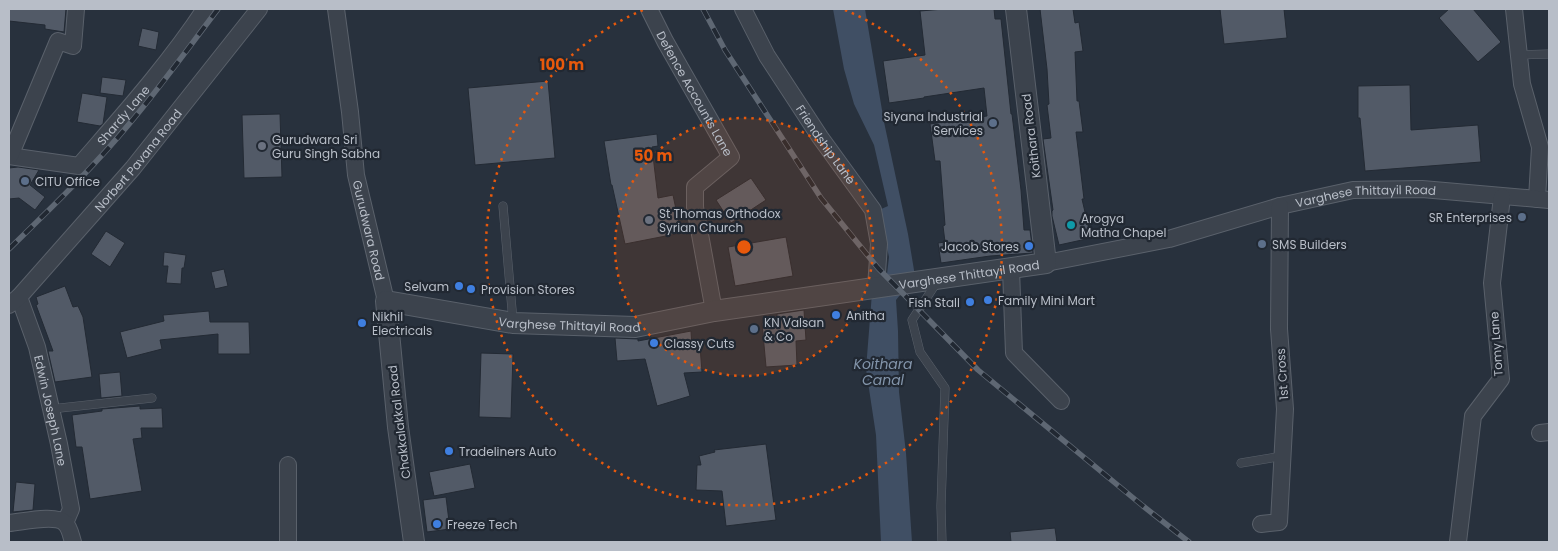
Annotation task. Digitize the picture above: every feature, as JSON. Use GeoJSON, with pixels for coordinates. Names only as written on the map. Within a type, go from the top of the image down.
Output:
{"type":"FeatureCollection","features":[{"type":"Feature","properties":{"kind":"street","name":"Shardy Lane"},"geometry":{"type":"LineString","coordinates":[[76,9],[73,46],[58,41],[9,156],[79,166],[140,96],[205,9]]}},
{"type":"Feature","properties":{"kind":"street","name":"Norbert Pavana Road"},"geometry":{"type":"LineString","coordinates":[[14,301],[133,168],[259,9]]}},
{"type":"Feature","properties":{"kind":"street","name":"Gurudwara Road"},"geometry":{"type":"LineString","coordinates":[[336,9],[350,112],[356,175],[386,301]]}},
{"type":"Feature","properties":{"kind":"street","name":"Defence Accounts Lane"},"geometry":{"type":"LineString","coordinates":[[649,9],[730,157],[695,187],[694,207],[714,311]]}},
{"type":"Feature","properties":{"kind":"street","name":"Friendship Lane"},"geometry":{"type":"LineString","coordinates":[[743,9],[767,56],[820,137],[874,210],[879,244],[876,287]]}},
{"type":"Feature","properties":{"kind":"street","name":"Koithara Road"},"geometry":{"type":"LineString","coordinates":[[1016,9],[1046,264]]}},
{"type":"Feature","properties":{"kind":"street"},"geometry":{"type":"LineString","coordinates":[[1514,9],[1522,84],[1540,147],[1543,199]]}},
{"type":"Feature","properties":{"kind":"street","name":"Varghese Thittayil Road"},"geometry":{"type":"LineString","coordinates":[[386,301],[513,323],[634,327],[714,311],[1046,264],[1169,239],[1280,206],[1353,190],[1422,189],[1543,199]]}},
{"type":"Feature","properties":{"kind":"street","name":"Tomy Lane"},"geometry":{"type":"LineString","coordinates":[[1458,542],[1473,416],[1501,379],[1492,283],[1502,197]]}},
{"type":"Feature","properties":{"kind":"street","name":"1st Cross"},"geometry":{"type":"LineString","coordinates":[[1261,524],[1279,522],[1283,456],[1285,409],[1279,330],[1280,206]]}},
{"type":"Feature","properties":{"kind":"street"},"geometry":{"type":"LineString","coordinates":[[1011,269],[1014,352],[1060,401]]}},
{"type":"Feature","properties":{"kind":"street","name":"Edwin Joseph Lane"},"geometry":{"type":"LineString","coordinates":[[14,301],[37,347],[71,509],[65,523]]}},
{"type":"Feature","properties":{"kind":"street","name":"Chakkalakkal Road"},"geometry":{"type":"LineString","coordinates":[[386,301],[398,427],[414,542]]}},
{"type":"Feature","properties":{"kind":"street"},"geometry":{"type":"LineString","coordinates":[[288,465],[288,542]]}},
{"type":"Feature","properties":{"kind":"street"},"geometry":{"type":"LineString","coordinates":[[9,523],[55,518],[65,523],[70,530],[73,542]]}},
{"type":"Feature","properties":{"kind":"lane"},"geometry":{"type":"LineString","coordinates":[[1519,55],[1549,54]]}},
{"type":"Feature","properties":{"kind":"lane"},"geometry":{"type":"LineString","coordinates":[[503,206],[513,323]]}},
{"type":"Feature","properties":{"kind":"lane"},"geometry":{"type":"LineString","coordinates":[[940,278],[912,320],[920,352],[945,388],[941,506],[942,542]]}},
{"type":"Feature","properties":{"kind":"lane"},"geometry":{"type":"LineString","coordinates":[[51,409],[152,398]]}},
{"type":"Feature","properties":{"kind":"lane"},"geometry":{"type":"LineString","coordinates":[[1241,463],[1283,456]]}},
{"type":"Feature","properties":{"kind":"water","name":"Koithara Canal"},"geometry":{"type":"Polygon","coordinates":[[[833,9],[865,9],[884,122],[915,276],[896,300],[899,392],[906,453],[912,542],[881,542],[876,435],[866,369],[872,293],[885,291],[889,257],[879,210],[888,206],[874,145],[854,104],[844,69],[833,9]]]}},
{"type":"Feature","properties":{"kind":"building"},"geometry":{"type":"Polygon","coordinates":[[[9,9],[66,9],[64,32],[45,29],[45,25],[9,21],[9,9]]]}},
{"type":"Feature","properties":{"kind":"building"},"geometry":{"type":"Polygon","coordinates":[[[994,9],[995,19],[1001,19],[1024,230],[1030,230],[1033,253],[990,256],[941,263],[938,243],[945,242],[943,226],[945,225],[940,161],[935,161],[930,124],[987,116],[984,88],[889,103],[883,61],[925,55],[920,11],[994,9]]]}},
{"type":"Feature","properties":{"kind":"building"},"geometry":{"type":"Polygon","coordinates":[[[1040,9],[1073,9],[1075,23],[1079,22],[1083,51],[1075,52],[1077,101],[1079,101],[1083,132],[1076,132],[1084,199],[1082,199],[1091,238],[1059,245],[1052,216],[1053,210],[1043,139],[1051,138],[1047,105],[1049,104],[1047,69],[1040,9]]]}},
{"type":"Feature","properties":{"kind":"building"},"geometry":{"type":"Polygon","coordinates":[[[1220,9],[1284,9],[1287,38],[1224,44],[1220,9]]]}},
{"type":"Feature","properties":{"kind":"building"},"geometry":{"type":"Polygon","coordinates":[[[1449,9],[1473,9],[1501,42],[1478,62],[1439,18],[1449,9]]]}},
{"type":"Feature","properties":{"kind":"building"},"geometry":{"type":"Polygon","coordinates":[[[142,28],[159,32],[156,50],[138,46],[142,28]]]}},
{"type":"Feature","properties":{"kind":"building"},"geometry":{"type":"Polygon","coordinates":[[[102,77],[126,80],[123,96],[100,93],[102,77]]]}},
{"type":"Feature","properties":{"kind":"building"},"geometry":{"type":"Polygon","coordinates":[[[548,81],[555,158],[475,165],[468,88],[548,81]]]}},
{"type":"Feature","properties":{"kind":"building"},"geometry":{"type":"Polygon","coordinates":[[[1410,85],[1411,130],[1478,125],[1481,162],[1365,171],[1360,118],[1358,118],[1358,86],[1410,85]]]}},
{"type":"Feature","properties":{"kind":"building"},"geometry":{"type":"Polygon","coordinates":[[[82,93],[107,97],[103,124],[100,126],[77,122],[82,93]]]}},
{"type":"Feature","properties":{"kind":"building","name":"Gurudwara Sri Guru Singh Sabha"},"geometry":{"type":"Polygon","coordinates":[[[280,114],[282,177],[244,178],[242,115],[280,114]]]}},
{"type":"Feature","properties":{"kind":"building"},"geometry":{"type":"Polygon","coordinates":[[[657,134],[658,146],[652,147],[658,198],[673,195],[681,233],[625,244],[611,185],[604,141],[657,134]]]}},
{"type":"Feature","properties":{"kind":"building"},"geometry":{"type":"Polygon","coordinates":[[[18,167],[39,170],[30,185],[45,197],[35,210],[19,198],[9,199],[9,168],[18,167]]]}},
{"type":"Feature","properties":{"kind":"building"},"geometry":{"type":"Polygon","coordinates":[[[751,178],[766,200],[731,223],[716,200],[751,178]]]}},
{"type":"Feature","properties":{"kind":"building"},"geometry":{"type":"Polygon","coordinates":[[[106,231],[125,243],[110,267],[91,254],[106,231]]]}},
{"type":"Feature","properties":{"kind":"building"},"geometry":{"type":"Polygon","coordinates":[[[786,237],[793,276],[735,286],[728,247],[786,237]]]}},
{"type":"Feature","properties":{"kind":"building"},"geometry":{"type":"Polygon","coordinates":[[[164,252],[186,255],[184,268],[182,268],[181,284],[166,283],[168,266],[163,266],[164,252]]]}},
{"type":"Feature","properties":{"kind":"building"},"geometry":{"type":"Polygon","coordinates":[[[224,269],[228,286],[215,289],[211,272],[224,269]]]}},
{"type":"Feature","properties":{"kind":"building"},"geometry":{"type":"Polygon","coordinates":[[[65,286],[73,307],[78,306],[83,317],[92,377],[55,382],[48,351],[53,351],[36,305],[38,304],[36,297],[65,286]]]}},
{"type":"Feature","properties":{"kind":"building"},"geometry":{"type":"Polygon","coordinates":[[[804,310],[806,340],[796,341],[797,365],[766,367],[762,323],[777,322],[777,314],[804,310]]]}},
{"type":"Feature","properties":{"kind":"building"},"geometry":{"type":"Polygon","coordinates":[[[209,311],[210,322],[249,322],[250,354],[218,354],[218,334],[160,340],[162,349],[127,358],[120,332],[164,321],[163,315],[209,311]]]}},
{"type":"Feature","properties":{"kind":"building"},"geometry":{"type":"Polygon","coordinates":[[[691,331],[692,347],[700,346],[702,372],[684,373],[690,396],[657,406],[645,359],[617,361],[615,338],[638,339],[638,341],[691,331]]]}},
{"type":"Feature","properties":{"kind":"building"},"geometry":{"type":"Polygon","coordinates":[[[481,353],[513,354],[511,418],[479,417],[481,353]]]}},
{"type":"Feature","properties":{"kind":"building"},"geometry":{"type":"Polygon","coordinates":[[[120,372],[122,396],[101,398],[99,374],[120,372]]]}},
{"type":"Feature","properties":{"kind":"building"},"geometry":{"type":"Polygon","coordinates":[[[140,406],[140,409],[162,408],[163,428],[141,428],[142,438],[133,439],[142,491],[90,499],[82,447],[76,447],[72,415],[102,411],[102,409],[140,406]]]}},
{"type":"Feature","properties":{"kind":"building"},"geometry":{"type":"Polygon","coordinates":[[[766,444],[776,520],[726,526],[722,491],[696,490],[697,465],[701,465],[699,456],[715,452],[714,450],[766,444]]]}},
{"type":"Feature","properties":{"kind":"building"},"geometry":{"type":"Polygon","coordinates":[[[470,464],[475,488],[434,496],[429,472],[470,464]]]}},
{"type":"Feature","properties":{"kind":"building"},"geometry":{"type":"Polygon","coordinates":[[[16,482],[35,484],[33,510],[13,512],[16,482]]]}},
{"type":"Feature","properties":{"kind":"building"},"geometry":{"type":"Polygon","coordinates":[[[446,497],[450,529],[427,532],[423,500],[446,497]]]}},
{"type":"Feature","properties":{"kind":"building"},"geometry":{"type":"Polygon","coordinates":[[[1055,528],[1057,542],[1011,542],[1010,532],[1055,528]]]}},
{"type":"Feature","properties":{"kind":"railway"},"geometry":{"type":"LineString","coordinates":[[9,249],[71,188],[116,140],[153,95],[218,9]]}},
{"type":"Feature","properties":{"kind":"railway"},"geometry":{"type":"LineString","coordinates":[[703,9],[725,50],[821,198],[878,268],[978,370],[1189,542]]}},
{"type":"Feature","properties":{"kind":"place","name":"Siyana Industrial Services"},"geometry":{"type":"Point","coordinates":[993,123]}},
{"type":"Feature","properties":{"kind":"place","name":"Gurudwara Sri Guru Singh Sabha"},"geometry":{"type":"Point","coordinates":[262,146]}},
{"type":"Feature","properties":{"kind":"place","name":"CITU Office"},"geometry":{"type":"Point","coordinates":[25,181]}},
{"type":"Feature","properties":{"kind":"place","name":"SR Enterprises"},"geometry":{"type":"Point","coordinates":[1522,217]}},
{"type":"Feature","properties":{"kind":"place","name":"St Thomas Orthodox Syrian Church"},"geometry":{"type":"Point","coordinates":[649,220]}},
{"type":"Feature","properties":{"kind":"place","name":"Arogya Matha Chapel"},"geometry":{"type":"Point","coordinates":[1071,225]}},
{"type":"Feature","properties":{"kind":"place","name":"SMS Builders"},"geometry":{"type":"Point","coordinates":[1262,244]}},
{"type":"Feature","properties":{"kind":"place","name":"Jacob Stores"},"geometry":{"type":"Point","coordinates":[1029,246]}},
{"type":"Feature","properties":{"kind":"place","name":"Selvam"},"geometry":{"type":"Point","coordinates":[459,286]}},
{"type":"Feature","properties":{"kind":"place","name":"Provision Stores"},"geometry":{"type":"Point","coordinates":[471,289]}},
{"type":"Feature","properties":{"kind":"place","name":"Family Mini Mart"},"geometry":{"type":"Point","coordinates":[988,300]}},
{"type":"Feature","properties":{"kind":"place","name":"Fish Stall"},"geometry":{"type":"Point","coordinates":[970,302]}},
{"type":"Feature","properties":{"kind":"place","name":"Anitha"},"geometry":{"type":"Point","coordinates":[836,315]}},
{"type":"Feature","properties":{"kind":"place","name":"Nikhil Electricals"},"geometry":{"type":"Point","coordinates":[362,323]}},
{"type":"Feature","properties":{"kind":"place","name":"KN Valsan & Co"},"geometry":{"type":"Point","coordinates":[754,329]}},
{"type":"Feature","properties":{"kind":"place","name":"Classy Cuts"},"geometry":{"type":"Point","coordinates":[654,343]}},
{"type":"Feature","properties":{"kind":"place","name":"Tradeliners Auto"},"geometry":{"type":"Point","coordinates":[449,451]}},
{"type":"Feature","properties":{"kind":"place","name":"Freeze Tech"},"geometry":{"type":"Point","coordinates":[437,524]}}]}
